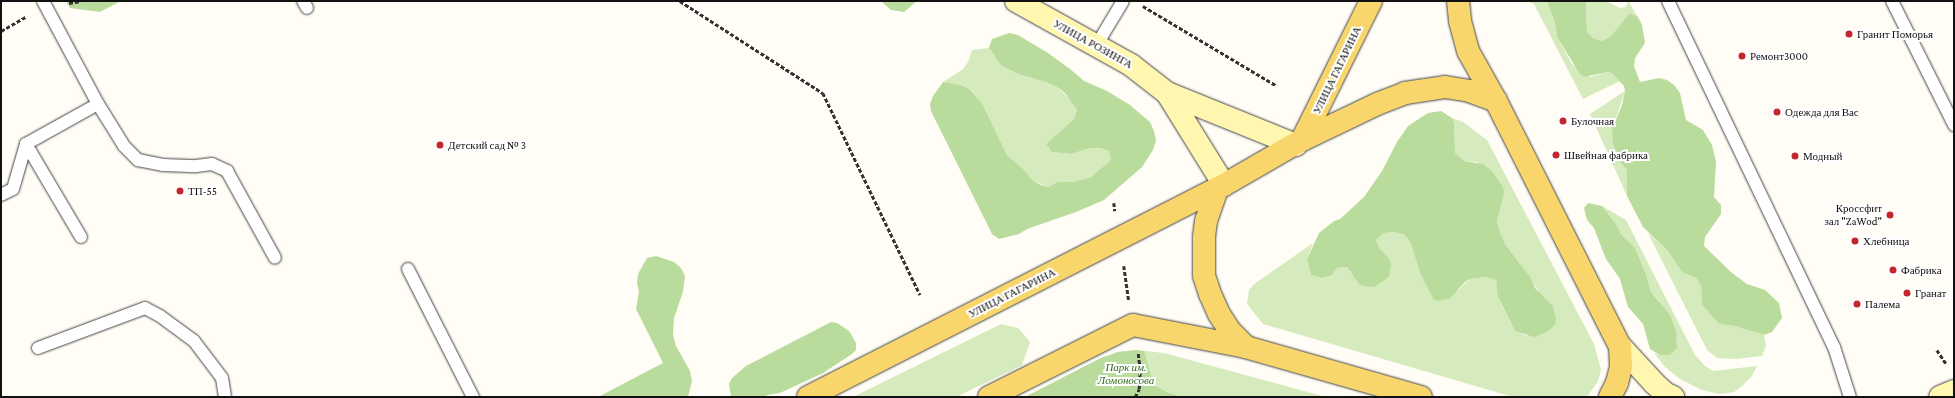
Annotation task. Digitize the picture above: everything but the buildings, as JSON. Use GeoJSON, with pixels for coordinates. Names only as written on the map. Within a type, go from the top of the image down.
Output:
{"type":"FeatureCollection","features":[{"type":"Feature","properties":{"kind":"main road","name":"УЛИЦА ГАГАРИНА"},"geometry":{"type":"LineString","coordinates":[[1299,142],[1371,1]]}},
{"type":"Feature","properties":{"kind":"main road"},"geometry":{"type":"LineString","coordinates":[[1458,1],[1460,21],[1468,51],[1496,102],[1620,346],[1621,367],[1617,383],[1610,397]]}},
{"type":"Feature","properties":{"kind":"main road","name":"УЛИЦА ГАГАРИНА"},"geometry":{"type":"LineString","coordinates":[[808,397],[1221,187],[1299,142],[1377,104],[1405,93],[1445,88],[1469,91],[1496,102]]}},
{"type":"Feature","properties":{"kind":"main road"},"geometry":{"type":"LineString","coordinates":[[1221,187],[1206,222],[1204,237],[1204,275],[1210,294],[1219,314],[1230,331],[1246,348]]}},
{"type":"Feature","properties":{"kind":"main road"},"geometry":{"type":"LineString","coordinates":[[989,397],[1133,325],[1246,348],[1422,397]]}},
{"type":"Feature","properties":{"kind":"street","name":"УЛИЦА РОЗИНГА"},"geometry":{"type":"LineString","coordinates":[[1016,1],[1131,65],[1167,93]]}},
{"type":"Feature","properties":{"kind":"street"},"geometry":{"type":"LineString","coordinates":[[1167,93],[1299,142]]}},
{"type":"Feature","properties":{"kind":"street"},"geometry":{"type":"LineString","coordinates":[[1167,93],[1221,187]]}},
{"type":"Feature","properties":{"kind":"street"},"geometry":{"type":"LineString","coordinates":[[1620,346],[1654,383],[1666,394],[1673,397]]}},
{"type":"Feature","properties":{"kind":"street"},"geometry":{"type":"LineString","coordinates":[[1940,397],[1954,391]]}},
{"type":"Feature","properties":{"kind":"lane"},"geometry":{"type":"LineString","coordinates":[[1096,46],[1123,1]]}},
{"type":"Feature","properties":{"kind":"lane"},"geometry":{"type":"LineString","coordinates":[[1668,1],[1834,347],[1850,397]]}},
{"type":"Feature","properties":{"kind":"lane"},"geometry":{"type":"LineString","coordinates":[[1894,2],[1954,125]]}},
{"type":"Feature","properties":{"kind":"lane"},"geometry":{"type":"LineString","coordinates":[[44,4],[98,104],[124,146],[138,160],[163,165],[196,166],[212,164],[227,171],[275,258]]}},
{"type":"Feature","properties":{"kind":"lane"},"geometry":{"type":"LineString","coordinates":[[1,195],[13,190],[26,144],[98,104]]}},
{"type":"Feature","properties":{"kind":"lane"},"geometry":{"type":"LineString","coordinates":[[26,144],[81,237]]}},
{"type":"Feature","properties":{"kind":"lane"},"geometry":{"type":"LineString","coordinates":[[408,269],[472,397]]}},
{"type":"Feature","properties":{"kind":"lane"},"geometry":{"type":"LineString","coordinates":[[38,348],[145,308],[194,341],[222,378],[225,397]]}},
{"type":"Feature","properties":{"kind":"path"},"geometry":{"type":"LineString","coordinates":[[680,1],[823,93],[920,295]]}},
{"type":"Feature","properties":{"kind":"path"},"geometry":{"type":"LineString","coordinates":[[1,31],[44,4]]}},
{"type":"Feature","properties":{"kind":"path"},"geometry":{"type":"LineString","coordinates":[[1141,5],[1277,86]]}},
{"type":"Feature","properties":{"kind":"path"},"geometry":{"type":"LineString","coordinates":[[1114,203],[1140,370],[1139,389],[1135,397]]}},
{"type":"Feature","properties":{"kind":"path"},"geometry":{"type":"LineString","coordinates":[[1937,350],[1950,370]]}},
{"type":"Feature","properties":{"kind":"green space"},"geometry":{"type":"Polygon","coordinates":[[[66,1],[121,1],[100,12],[70,8],[66,1]]]}},
{"type":"Feature","properties":{"kind":"green space"},"geometry":{"type":"Polygon","coordinates":[[[881,1],[917,1],[904,12],[891,10],[881,1]]]}},
{"type":"Feature","properties":{"kind":"green space"},"geometry":{"type":"Polygon","coordinates":[[[1527,1],[1547,1],[1555,23],[1557,37],[1572,64],[1590,77],[1607,72],[1612,73],[1620,81],[1583,99],[1534,4],[1527,1]]]}},
{"type":"Feature","properties":{"kind":"green space"},"geometry":{"type":"Polygon","coordinates":[[[1547,1],[1586,1],[1587,32],[1593,38],[1601,41],[1610,37],[1630,13],[1638,17],[1642,25],[1645,43],[1635,58],[1634,66],[1640,82],[1659,78],[1667,80],[1674,85],[1680,93],[1686,120],[1703,130],[1712,145],[1716,162],[1714,197],[1721,205],[1721,214],[1705,237],[1704,246],[1732,273],[1747,284],[1765,290],[1779,303],[1782,318],[1772,332],[1764,335],[1735,326],[1719,324],[1702,305],[1701,285],[1696,278],[1682,272],[1667,250],[1643,227],[1627,196],[1627,170],[1619,160],[1613,143],[1612,129],[1622,105],[1625,91],[1624,86],[1612,73],[1607,72],[1584,77],[1580,74],[1557,37],[1555,23],[1547,1]]]}},
{"type":"Feature","properties":{"kind":"green space"},"geometry":{"type":"Polygon","coordinates":[[[1586,1],[1606,1],[1620,8],[1626,7],[1628,1],[1638,17],[1630,13],[1610,37],[1601,41],[1593,38],[1587,32],[1586,1]]]}},
{"type":"Feature","properties":{"kind":"green space"},"geometry":{"type":"Polygon","coordinates":[[[1009,33],[1018,35],[1048,53],[1084,81],[1107,91],[1130,105],[1150,122],[1156,140],[1153,150],[1142,167],[1104,200],[1076,212],[1027,229],[1019,234],[999,239],[992,234],[931,111],[930,104],[933,96],[943,82],[961,85],[969,89],[982,103],[1007,155],[1022,168],[1033,181],[1041,185],[1049,187],[1057,182],[1074,182],[1091,177],[1111,160],[1109,151],[1100,148],[1090,148],[1071,154],[1052,152],[1046,144],[1074,119],[1077,110],[1065,93],[1057,87],[1019,74],[1001,65],[989,48],[992,39],[1009,33]]]}},
{"type":"Feature","properties":{"kind":"green space"},"geometry":{"type":"Polygon","coordinates":[[[989,48],[994,56],[1028,77],[1057,87],[1071,100],[1077,110],[1074,119],[1046,144],[1052,152],[1071,154],[1090,148],[1100,148],[1109,151],[1111,160],[1091,177],[1074,182],[1057,182],[1049,187],[1033,181],[1007,155],[982,103],[969,89],[961,85],[943,82],[963,69],[968,62],[972,50],[989,48]]]}},
{"type":"Feature","properties":{"kind":"green space"},"geometry":{"type":"Polygon","coordinates":[[[1625,91],[1612,130],[1617,155],[1627,170],[1627,196],[1590,114],[1625,91]]]}},
{"type":"Feature","properties":{"kind":"green space"},"geometry":{"type":"Polygon","coordinates":[[[1441,111],[1452,118],[1454,123],[1455,153],[1464,161],[1483,164],[1492,171],[1503,187],[1504,192],[1497,221],[1500,232],[1505,244],[1531,278],[1535,288],[1553,306],[1556,319],[1555,325],[1547,332],[1534,337],[1515,331],[1498,297],[1496,280],[1486,277],[1470,279],[1465,282],[1450,298],[1439,301],[1434,300],[1420,273],[1411,244],[1405,235],[1395,232],[1384,233],[1376,240],[1380,249],[1389,258],[1391,265],[1389,277],[1376,286],[1371,287],[1360,285],[1347,267],[1337,268],[1331,276],[1321,278],[1311,275],[1307,259],[1319,233],[1334,221],[1340,219],[1364,197],[1382,171],[1397,142],[1408,126],[1428,113],[1441,111]]]}},
{"type":"Feature","properties":{"kind":"green space"},"geometry":{"type":"Polygon","coordinates":[[[1452,118],[1463,122],[1487,140],[1594,344],[1601,370],[1598,381],[1587,397],[1513,397],[1263,324],[1247,304],[1249,290],[1254,284],[1313,243],[1307,259],[1311,275],[1321,278],[1331,276],[1337,268],[1347,267],[1350,272],[1376,286],[1389,277],[1389,258],[1380,249],[1376,240],[1384,233],[1395,232],[1405,235],[1411,244],[1420,273],[1429,289],[1458,290],[1470,279],[1486,277],[1496,280],[1500,302],[1513,327],[1516,331],[1527,336],[1539,292],[1520,263],[1505,244],[1500,232],[1497,221],[1499,210],[1492,171],[1477,162],[1464,161],[1455,153],[1454,123],[1452,118]]]}},
{"type":"Feature","properties":{"kind":"green space"},"geometry":{"type":"Polygon","coordinates":[[[1588,203],[1602,206],[1616,224],[1621,234],[1635,248],[1646,274],[1651,292],[1670,315],[1676,331],[1677,348],[1670,355],[1660,355],[1650,349],[1643,324],[1628,307],[1620,279],[1606,259],[1594,228],[1587,220],[1584,208],[1588,203]]]}},
{"type":"Feature","properties":{"kind":"green space"},"geometry":{"type":"Polygon","coordinates":[[[1602,206],[1626,220],[1695,355],[1705,366],[1713,371],[1757,366],[1752,376],[1734,392],[1720,394],[1702,390],[1680,379],[1665,367],[1654,353],[1660,355],[1677,343],[1676,337],[1659,301],[1651,292],[1646,274],[1635,248],[1621,234],[1616,224],[1602,206]]]}},
{"type":"Feature","properties":{"kind":"green space"},"geometry":{"type":"Polygon","coordinates":[[[1648,233],[1667,250],[1682,272],[1696,278],[1701,285],[1702,305],[1719,324],[1735,326],[1764,335],[1766,346],[1762,356],[1735,359],[1717,358],[1707,350],[1648,233]]]}},
{"type":"Feature","properties":{"kind":"green space"},"geometry":{"type":"Polygon","coordinates":[[[656,256],[674,262],[681,268],[685,276],[683,292],[674,318],[673,335],[676,346],[690,371],[692,381],[688,397],[598,397],[663,363],[636,309],[639,291],[637,283],[638,274],[647,258],[656,256]]]}},
{"type":"Feature","properties":{"kind":"green space"},"geometry":{"type":"Polygon","coordinates":[[[831,322],[837,323],[849,331],[856,343],[856,350],[852,354],[823,373],[780,393],[767,395],[765,397],[731,397],[729,384],[732,378],[746,366],[831,322]]]}},
{"type":"Feature","properties":{"kind":"green space"},"geometry":{"type":"Polygon","coordinates":[[[1001,324],[1018,328],[1030,342],[1022,365],[956,397],[853,397],[1001,324]]]}},
{"type":"Feature","properties":{"kind":"green space"},"geometry":{"type":"Polygon","coordinates":[[[1137,350],[1164,353],[1326,397],[1025,397],[1101,358],[1118,352],[1137,350]]]}},
{"type":"Feature","properties":{"kind":"green space","name":"Парк им. Ломоносова"},"geometry":{"type":"Polygon","coordinates":[[[1137,350],[1144,351],[1153,382],[1156,386],[1168,393],[1183,397],[1025,397],[1101,358],[1118,352],[1137,350]]]}},
{"type":"Feature","properties":{"kind":"place","name":"Гранит Поморья"},"geometry":{"type":"Point","coordinates":[1849,34]}},
{"type":"Feature","properties":{"kind":"place","name":"Ремонт3000"},"geometry":{"type":"Point","coordinates":[1742,56]}},
{"type":"Feature","properties":{"kind":"place","name":"Одежда для Вас"},"geometry":{"type":"Point","coordinates":[1777,112]}},
{"type":"Feature","properties":{"kind":"place","name":"Булочная"},"geometry":{"type":"Point","coordinates":[1563,121]}},
{"type":"Feature","properties":{"kind":"place","name":"Детский сад № 3"},"geometry":{"type":"Point","coordinates":[440,145]}},
{"type":"Feature","properties":{"kind":"place","name":"Швейная фабрика"},"geometry":{"type":"Point","coordinates":[1556,155]}},
{"type":"Feature","properties":{"kind":"place","name":"Модный"},"geometry":{"type":"Point","coordinates":[1795,156]}},
{"type":"Feature","properties":{"kind":"place","name":"ТП-55"},"geometry":{"type":"Point","coordinates":[180,191]}},
{"type":"Feature","properties":{"kind":"place","name":"Кроссфит зал \"ZaWod\""},"geometry":{"type":"Point","coordinates":[1890,215]}},
{"type":"Feature","properties":{"kind":"place","name":"Хлебница"},"geometry":{"type":"Point","coordinates":[1855,241]}},
{"type":"Feature","properties":{"kind":"place","name":"Фабрика"},"geometry":{"type":"Point","coordinates":[1893,270]}},
{"type":"Feature","properties":{"kind":"place","name":"Гранат"},"geometry":{"type":"Point","coordinates":[1907,293]}},
{"type":"Feature","properties":{"kind":"place","name":"Палема"},"geometry":{"type":"Point","coordinates":[1857,304]}}]}
